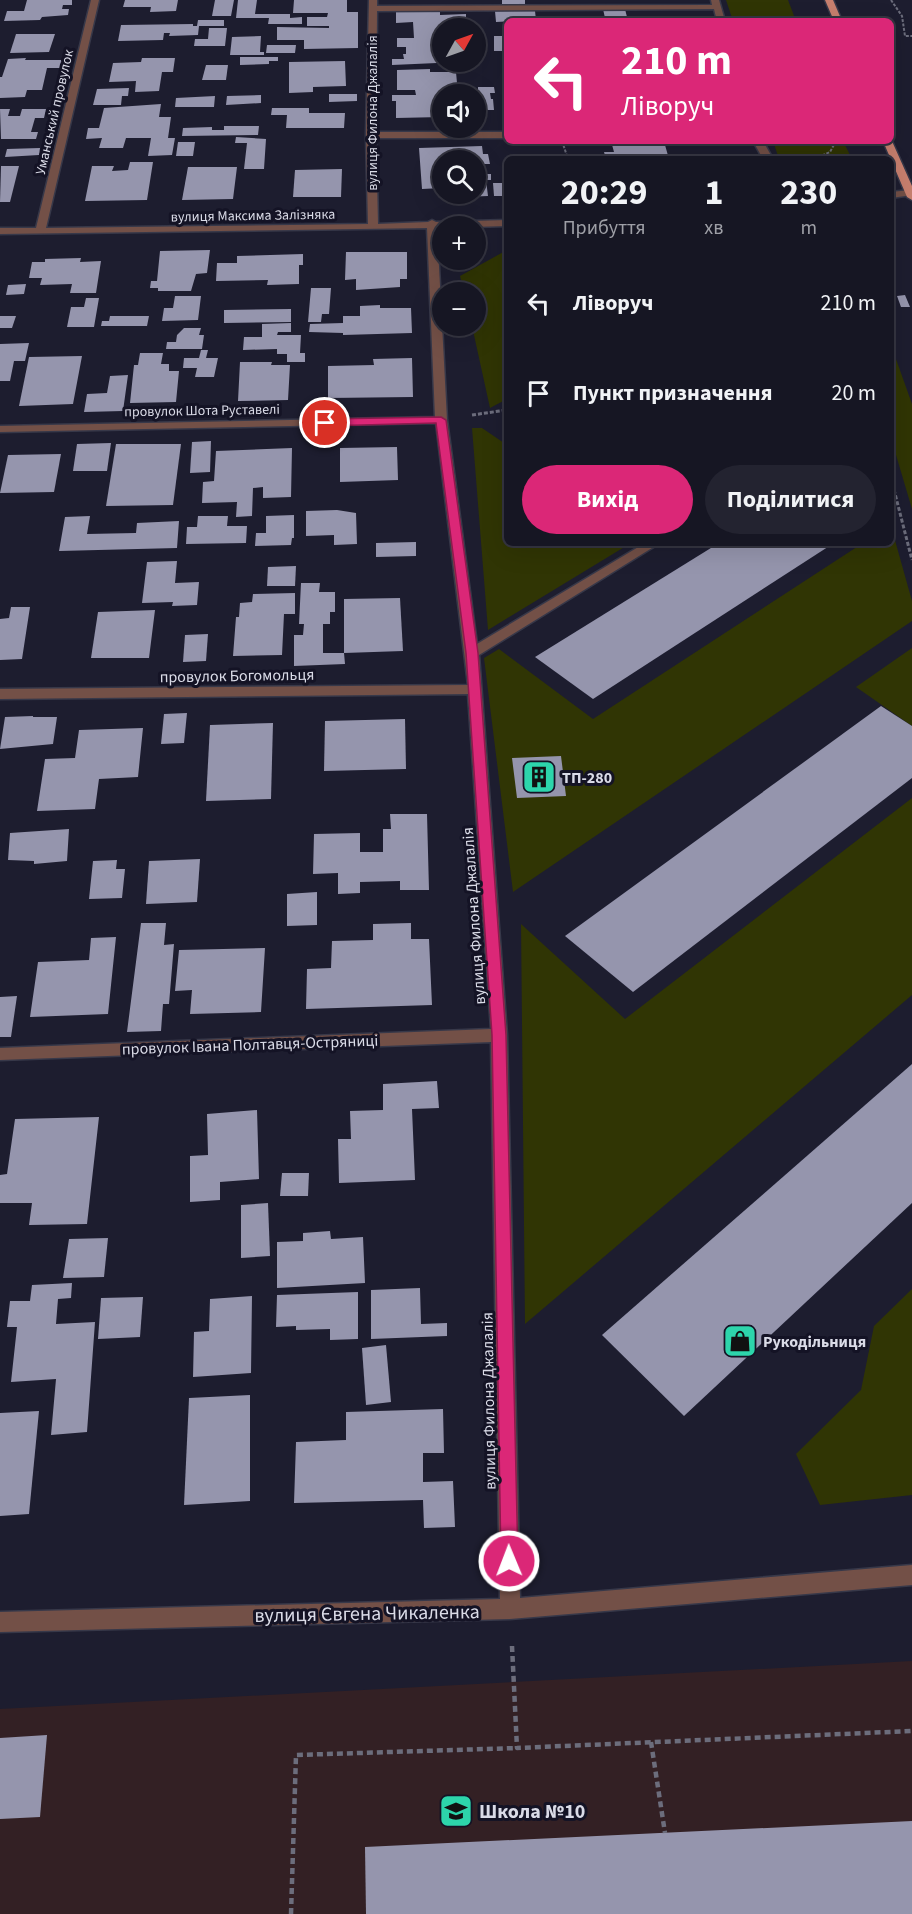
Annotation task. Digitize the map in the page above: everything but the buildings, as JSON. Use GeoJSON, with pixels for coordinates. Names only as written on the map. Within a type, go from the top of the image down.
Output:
{"type":"FeatureCollection","features":[{"type":"Feature","properties":{"kind":"main road"},"geometry":{"type":"LineString","coordinates":[[829,0],[837,18]]}},
{"type":"Feature","properties":{"kind":"main road"},"geometry":{"type":"LineString","coordinates":[[889,144],[911,194]]}},
{"type":"Feature","properties":{"kind":"street","name":"Уманський провулок"},"geometry":{"type":"LineString","coordinates":[[40,231],[95,0]]}},
{"type":"Feature","properties":{"kind":"street"},"geometry":{"type":"LineString","coordinates":[[373,5],[716,3],[720,18]]}},
{"type":"Feature","properties":{"kind":"street","name":"вулиця Филона Джалалія"},"geometry":{"type":"LineString","coordinates":[[373,5],[371,135],[373,227]]}},
{"type":"Feature","properties":{"kind":"street"},"geometry":{"type":"LineString","coordinates":[[371,135],[504,135]]}},
{"type":"Feature","properties":{"kind":"street"},"geometry":{"type":"LineString","coordinates":[[894,195],[911,194]]}},
{"type":"Feature","properties":{"kind":"street","name":"вулиця Максима Залізняка"},"geometry":{"type":"LineString","coordinates":[[486,223],[504,222]]}},
{"type":"Feature","properties":{"kind":"street","name":"вулиця Максима Залізняка"},"geometry":{"type":"LineString","coordinates":[[0,231],[373,227],[432,224]]}},
{"type":"Feature","properties":{"kind":"street","name":"вулиця Филона Джалалія"},"geometry":{"type":"LineString","coordinates":[[434,270],[441,420],[472,653],[499,1035],[510,1609]]}},
{"type":"Feature","properties":{"kind":"street","name":"провулок Шота Руставелі"},"geometry":{"type":"LineString","coordinates":[[0,429],[441,420]]}},
{"type":"Feature","properties":{"kind":"street"},"geometry":{"type":"LineString","coordinates":[[472,653],[649,546]]}},
{"type":"Feature","properties":{"kind":"street","name":"провулок Богомольця"},"geometry":{"type":"LineString","coordinates":[[0,694],[475,689]]}},
{"type":"Feature","properties":{"kind":"street","name":"провулок Івана Полтавця-Остряниці"},"geometry":{"type":"LineString","coordinates":[[0,1054],[499,1035]]}},
{"type":"Feature","properties":{"kind":"street","name":"вулиця Євгена Чикаленка"},"geometry":{"type":"LineString","coordinates":[[0,1622],[510,1609],[912,1575]]}},
{"type":"Feature","properties":{"kind":"path"},"geometry":{"type":"LineString","coordinates":[[891,0],[898,6],[905,20],[905,36],[912,36]]}},
{"type":"Feature","properties":{"kind":"path"},"geometry":{"type":"LineString","coordinates":[[821,156],[830,152],[834,144]]}},
{"type":"Feature","properties":{"kind":"path"},"geometry":{"type":"LineString","coordinates":[[894,490],[912,560]]}},
{"type":"Feature","properties":{"kind":"path"},"geometry":{"type":"LineString","coordinates":[[510,1609],[517,1748]]}},
{"type":"Feature","properties":{"kind":"path"},"geometry":{"type":"LineString","coordinates":[[291,1914],[296,1755],[912,1731]]}},
{"type":"Feature","properties":{"kind":"path"},"geometry":{"type":"LineString","coordinates":[[651,1742],[665,1833]]}},
{"type":"Feature","properties":{"kind":"shaded area","name":"Школа №10"},"geometry":{"type":"Polygon","coordinates":[[[912,1661],[912,1914],[0,1914],[0,1709],[912,1661]]]}},
{"type":"Feature","properties":{"kind":"green space"},"geometry":{"type":"Polygon","coordinates":[[[726,0],[788,0],[795,18],[732,18],[726,0]]]}},
{"type":"Feature","properties":{"kind":"green space"},"geometry":{"type":"Polygon","coordinates":[[[774,144],[844,144],[850,156],[778,156],[774,144]]]}},
{"type":"Feature","properties":{"kind":"green space"},"geometry":{"type":"Polygon","coordinates":[[[504,252],[504,401],[490,408],[474,336],[486,336],[486,282],[462,282],[460,276],[471,270],[486,270],[486,262],[504,252]]]}},
{"type":"Feature","properties":{"kind":"green space"},"geometry":{"type":"Polygon","coordinates":[[[894,353],[912,404],[912,509],[894,448],[894,353]]]}},
{"type":"Feature","properties":{"kind":"green space"},"geometry":{"type":"Polygon","coordinates":[[[472,428],[482,428],[504,443],[504,546],[626,546],[488,630],[472,428]]]}},
{"type":"Feature","properties":{"kind":"green space"},"geometry":{"type":"Polygon","coordinates":[[[894,537],[912,601],[912,621],[513,892],[484,658],[499,649],[593,719],[858,546],[894,546],[894,537]]]}},
{"type":"Feature","properties":{"kind":"green space"},"geometry":{"type":"Polygon","coordinates":[[[912,648],[912,726],[856,687],[912,648]]]}},
{"type":"Feature","properties":{"kind":"green space"},"geometry":{"type":"Polygon","coordinates":[[[912,798],[912,995],[525,1324],[521,924],[625,1019],[912,798]]]}},
{"type":"Feature","properties":{"kind":"green space"},"geometry":{"type":"Polygon","coordinates":[[[912,1289],[912,1495],[820,1505],[796,1454],[861,1390],[874,1326],[912,1289]]]}},
{"type":"Feature","properties":{"kind":"place","name":"ТП-280"},"geometry":{"type":"Point","coordinates":[539,777]}},
{"type":"Feature","properties":{"kind":"place","name":"Рукодільниця"},"geometry":{"type":"Point","coordinates":[740,1341]}},
{"type":"Feature","properties":{"kind":"place","name":"Школа №10"},"geometry":{"type":"Point","coordinates":[456,1811]}},
{"type":"Feature","properties":{"kind":"route"},"geometry":{"type":"LineString","coordinates":[[325,423],[441,420],[472,653],[499,1035],[509,1561]]}}]}
